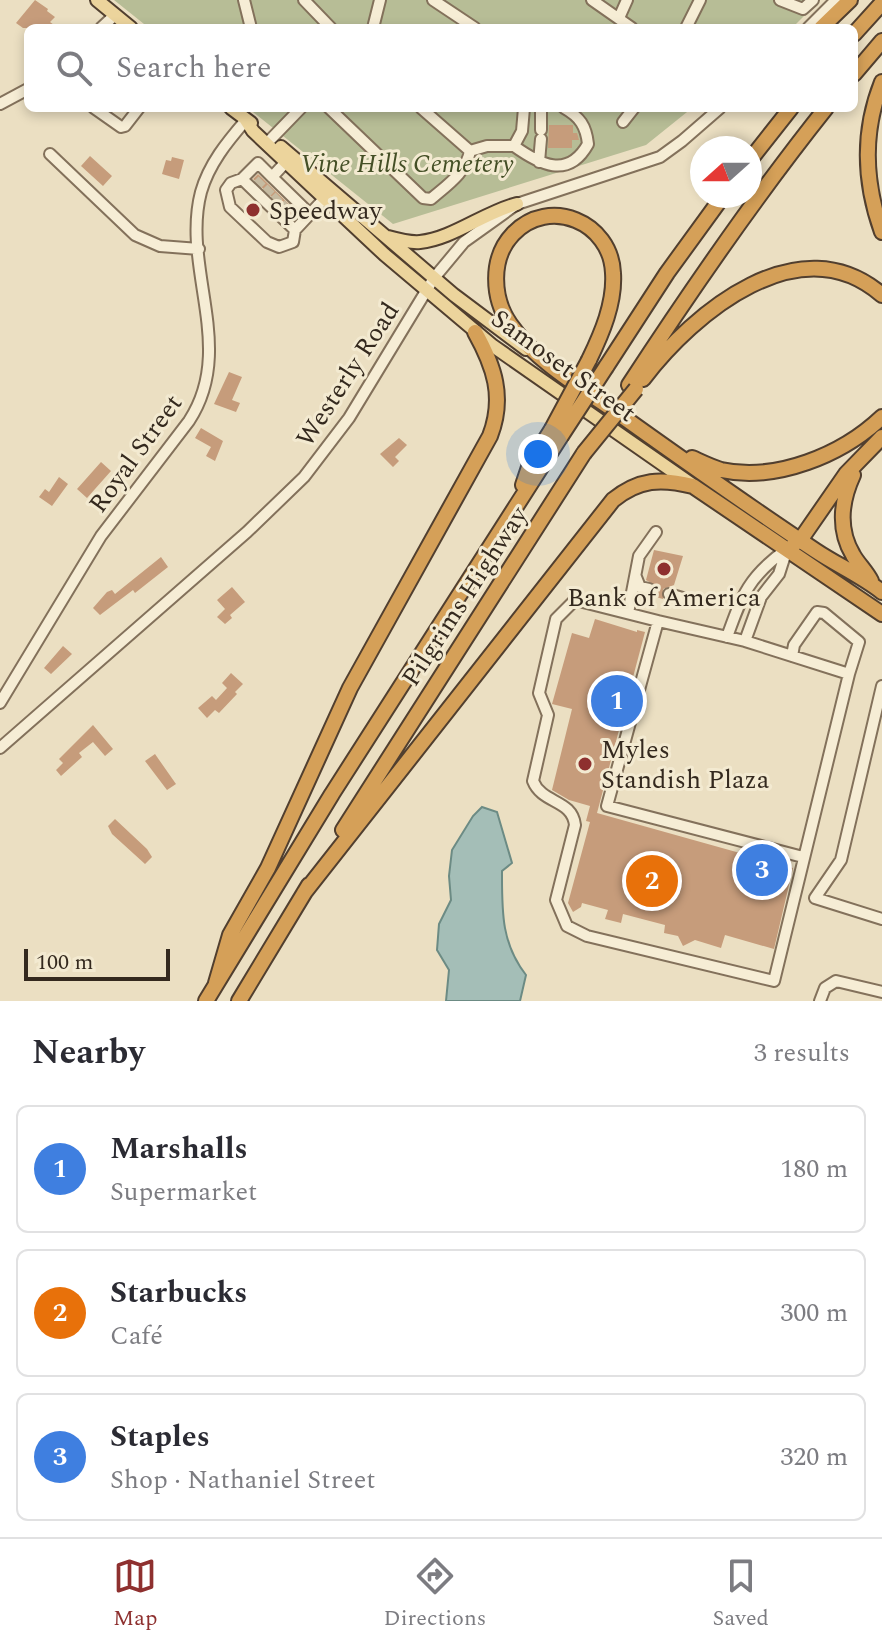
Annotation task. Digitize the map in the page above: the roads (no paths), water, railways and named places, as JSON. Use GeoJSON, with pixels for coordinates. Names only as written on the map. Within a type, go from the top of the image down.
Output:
{"type":"FeatureCollection","features":[{"type":"Feature","properties":{"kind":"highway"},"geometry":{"type":"LineString","coordinates":[[825,24],[850,0]]}},
{"type":"Feature","properties":{"kind":"highway"},"geometry":{"type":"LineString","coordinates":[[858,30],[882,3]]}},
{"type":"Feature","properties":{"kind":"highway"},"geometry":{"type":"LineString","coordinates":[[858,69],[882,41]]}},
{"type":"Feature","properties":{"kind":"highway"},"geometry":{"type":"LineString","coordinates":[[882,82],[871,117],[867,161],[872,201],[882,232]]}},
{"type":"Feature","properties":{"kind":"highway"},"geometry":{"type":"LineString","coordinates":[[762,145],[788,112]]}},
{"type":"Feature","properties":{"kind":"highway"},"geometry":{"type":"LineString","coordinates":[[632,387],[708,265],[823,112]]}},
{"type":"Feature","properties":{"kind":"highway"},"geometry":{"type":"LineString","coordinates":[[557,432],[606,367],[667,273],[714,208]]}},
{"type":"Feature","properties":{"kind":"highway"},"geometry":{"type":"LineString","coordinates":[[551,367],[511,326],[501,308],[497,265],[505,244],[522,226],[543,216],[562,216],[579,220],[600,236],[609,251],[613,272],[612,296],[603,329],[557,432]]}},
{"type":"Feature","properties":{"kind":"highway"},"geometry":{"type":"LineString","coordinates":[[632,387],[698,320],[743,289],[768,278],[802,269],[820,269],[856,277],[882,295]]}},
{"type":"Feature","properties":{"kind":"highway"},"geometry":{"type":"LineString","coordinates":[[216,983],[230,935],[268,868],[357,675],[490,436],[498,411],[498,387],[490,360],[475,332]]}},
{"type":"Feature","properties":{"kind":"highway","name":"Samoset Street"},"geometry":{"type":"LineString","coordinates":[[551,367],[878,589]]}},
{"type":"Feature","properties":{"kind":"highway","name":"Pilgrims Highway"},"geometry":{"type":"LineString","coordinates":[[239,1001],[304,893],[584,453],[632,387]]}},
{"type":"Feature","properties":{"kind":"highway"},"geometry":{"type":"LineString","coordinates":[[672,452],[724,470],[784,468],[827,454],[882,417]]}},
{"type":"Feature","properties":{"kind":"highway","name":"Pilgrims Highway"},"geometry":{"type":"LineString","coordinates":[[206,1001],[306,834],[517,505],[530,464],[557,432]]}},
{"type":"Feature","properties":{"kind":"highway"},"geometry":{"type":"LineString","coordinates":[[787,549],[801,539],[838,485],[882,437]]}},
{"type":"Feature","properties":{"kind":"highway"},"geometry":{"type":"LineString","coordinates":[[860,461],[846,492],[842,522],[848,546],[878,589]]}},
{"type":"Feature","properties":{"kind":"highway"},"geometry":{"type":"LineString","coordinates":[[304,893],[613,500],[635,485],[649,480],[669,480],[693,486]]}},
{"type":"Feature","properties":{"kind":"highway","name":"Samoset Street"},"geometry":{"type":"LineString","coordinates":[[693,486],[882,614]]}},
{"type":"Feature","properties":{"kind":"main road"},"geometry":{"type":"LineString","coordinates":[[97,0],[126,24]]}},
{"type":"Feature","properties":{"kind":"main road","name":"Samoset Street"},"geometry":{"type":"LineString","coordinates":[[236,112],[434,278],[551,367]]}},
{"type":"Feature","properties":{"kind":"main road","name":"Samoset Street"},"geometry":{"type":"LineString","coordinates":[[246,120],[253,131],[324,199],[475,332],[693,486]]}},
{"type":"Feature","properties":{"kind":"main road"},"geometry":{"type":"LineString","coordinates":[[386,237],[414,242],[430,241],[498,209],[517,204]]}},
{"type":"Feature","properties":{"kind":"street"},"geometry":{"type":"LineString","coordinates":[[244,0],[250,24]]}},
{"type":"Feature","properties":{"kind":"street"},"geometry":{"type":"LineString","coordinates":[[304,0],[327,24]]}},
{"type":"Feature","properties":{"kind":"street"},"geometry":{"type":"LineString","coordinates":[[374,24],[380,0]]}},
{"type":"Feature","properties":{"kind":"street"},"geometry":{"type":"LineString","coordinates":[[433,0],[469,24]]}},
{"type":"Feature","properties":{"kind":"street"},"geometry":{"type":"LineString","coordinates":[[592,0],[627,24]]}},
{"type":"Feature","properties":{"kind":"street"},"geometry":{"type":"LineString","coordinates":[[619,18],[627,0]]}},
{"type":"Feature","properties":{"kind":"street"},"geometry":{"type":"LineString","coordinates":[[688,24],[700,0]]}},
{"type":"Feature","properties":{"kind":"street"},"geometry":{"type":"LineString","coordinates":[[780,0],[803,9],[813,0]]}},
{"type":"Feature","properties":{"kind":"street"},"geometry":{"type":"LineString","coordinates":[[812,24],[836,0]]}},
{"type":"Feature","properties":{"kind":"street"},"geometry":{"type":"LineString","coordinates":[[105,24],[115,15]]}},
{"type":"Feature","properties":{"kind":"street"},"geometry":{"type":"LineString","coordinates":[[0,104],[24,91]]}},
{"type":"Feature","properties":{"kind":"street"},"geometry":{"type":"LineString","coordinates":[[100,112],[121,127],[136,112]]}},
{"type":"Feature","properties":{"kind":"street"},"geometry":{"type":"LineString","coordinates":[[271,139],[297,112]]}},
{"type":"Feature","properties":{"kind":"street"},"geometry":{"type":"LineString","coordinates":[[333,112],[423,198],[431,199],[460,173],[468,163],[470,151]]}},
{"type":"Feature","properties":{"kind":"street"},"geometry":{"type":"LineString","coordinates":[[426,112],[470,151]]}},
{"type":"Feature","properties":{"kind":"street"},"geometry":{"type":"LineString","coordinates":[[514,146],[522,131],[524,112]]}},
{"type":"Feature","properties":{"kind":"street"},"geometry":{"type":"LineString","coordinates":[[539,162],[541,112]]}},
{"type":"Feature","properties":{"kind":"street"},"geometry":{"type":"LineString","coordinates":[[470,151],[487,146],[514,146],[539,162],[558,166],[569,164],[577,160],[588,144],[586,129],[571,112]]}},
{"type":"Feature","properties":{"kind":"street"},"geometry":{"type":"LineString","coordinates":[[623,122],[631,112]]}},
{"type":"Feature","properties":{"kind":"street","name":"Westerly Road"},"geometry":{"type":"LineString","coordinates":[[0,748],[247,532],[304,477],[349,418],[434,278],[464,242],[517,204],[660,157],[715,112]]}},
{"type":"Feature","properties":{"kind":"street","name":"Royal Street"},"geometry":{"type":"LineString","coordinates":[[0,703],[101,536],[189,421],[200,401],[207,384],[208,350],[197,214],[205,180],[217,157],[246,120]]}},
{"type":"Feature","properties":{"kind":"street"},"geometry":{"type":"LineString","coordinates":[[50,154],[135,235],[168,248],[199,249]]}},
{"type":"Feature","properties":{"kind":"street"},"geometry":{"type":"LineString","coordinates":[[278,186],[286,162]]}},
{"type":"Feature","properties":{"kind":"street"},"geometry":{"type":"LineString","coordinates":[[310,214],[278,186],[258,163],[226,190],[230,207],[267,242],[279,247],[293,242],[295,230],[310,214],[324,199]]}},
{"type":"Feature","properties":{"kind":"street"},"geometry":{"type":"LineString","coordinates":[[242,179],[295,230]]}},
{"type":"Feature","properties":{"kind":"street"},"geometry":{"type":"LineString","coordinates":[[628,613],[639,556],[656,532]]}},
{"type":"Feature","properties":{"kind":"street"},"geometry":{"type":"LineString","coordinates":[[727,637],[743,593],[765,564],[787,549]]}},
{"type":"Feature","properties":{"kind":"street"},"geometry":{"type":"LineString","coordinates":[[745,641],[761,597],[779,574],[787,549]]}},
{"type":"Feature","properties":{"kind":"street"},"geometry":{"type":"LineString","coordinates":[[635,575],[640,587],[649,589]]}},
{"type":"Feature","properties":{"kind":"street"},"geometry":{"type":"LineString","coordinates":[[669,594],[686,599]]}},
{"type":"Feature","properties":{"kind":"street"},"geometry":{"type":"LineString","coordinates":[[792,656],[794,645],[817,612],[824,613],[859,642],[774,981],[587,936],[567,926],[556,900],[575,825],[574,818],[572,811],[545,796],[533,781],[548,715],[539,693],[556,619],[575,600],[745,641],[792,656],[849,674]]}},
{"type":"Feature","properties":{"kind":"street"},"geometry":{"type":"LineString","coordinates":[[658,621],[607,806],[803,857]]}},
{"type":"Feature","properties":{"kind":"street"},"geometry":{"type":"LineString","coordinates":[[882,686],[841,860],[815,898],[882,919]]}},
{"type":"Feature","properties":{"kind":"street"},"geometry":{"type":"LineString","coordinates":[[820,1001],[825,988],[836,981],[882,992]]}},
{"type":"Feature","properties":{"kind":"water"},"geometry":{"type":"Polygon","coordinates":[[[482,807],[497,812],[512,863],[502,871],[503,913],[507,939],[526,975],[520,1001],[446,1001],[449,970],[437,950],[439,924],[451,900],[449,876],[452,850],[482,807]]]}},
{"type":"Feature","properties":{"kind":"tunnel"},"geometry":{"type":"LineString","coordinates":[[255,187],[264,178]]}},
{"type":"Feature","properties":{"kind":"tunnel"},"geometry":{"type":"LineString","coordinates":[[264,195],[273,186]]}},
{"type":"Feature","properties":{"kind":"tunnel"},"geometry":{"type":"LineString","coordinates":[[272,203],[281,194]]}},
{"type":"Feature","properties":{"kind":"tunnel"},"geometry":{"type":"LineString","coordinates":[[281,211],[290,202]]}},
{"type":"Feature","properties":{"kind":"place","name":"Speedway"},"geometry":{"type":"Point","coordinates":[253,210]}},
{"type":"Feature","properties":{"kind":"place","name":"Bank of America"},"geometry":{"type":"Point","coordinates":[664,569]}},
{"type":"Feature","properties":{"kind":"place","name":"Marshalls"},"geometry":{"type":"Point","coordinates":[617,701]}},
{"type":"Feature","properties":{"kind":"place","name":"Myles Standish Plaza"},"geometry":{"type":"Point","coordinates":[585,764]}},
{"type":"Feature","properties":{"kind":"place","name":"Staples"},"geometry":{"type":"Point","coordinates":[762,870]}},
{"type":"Feature","properties":{"kind":"place","name":"Starbucks"},"geometry":{"type":"Point","coordinates":[652,881]}},
{"type":"Feature","properties":{"kind":"park label","name":"Vine Hills Cemetery"},"geometry":{"type":"Point","coordinates":[407,163]}}]}
